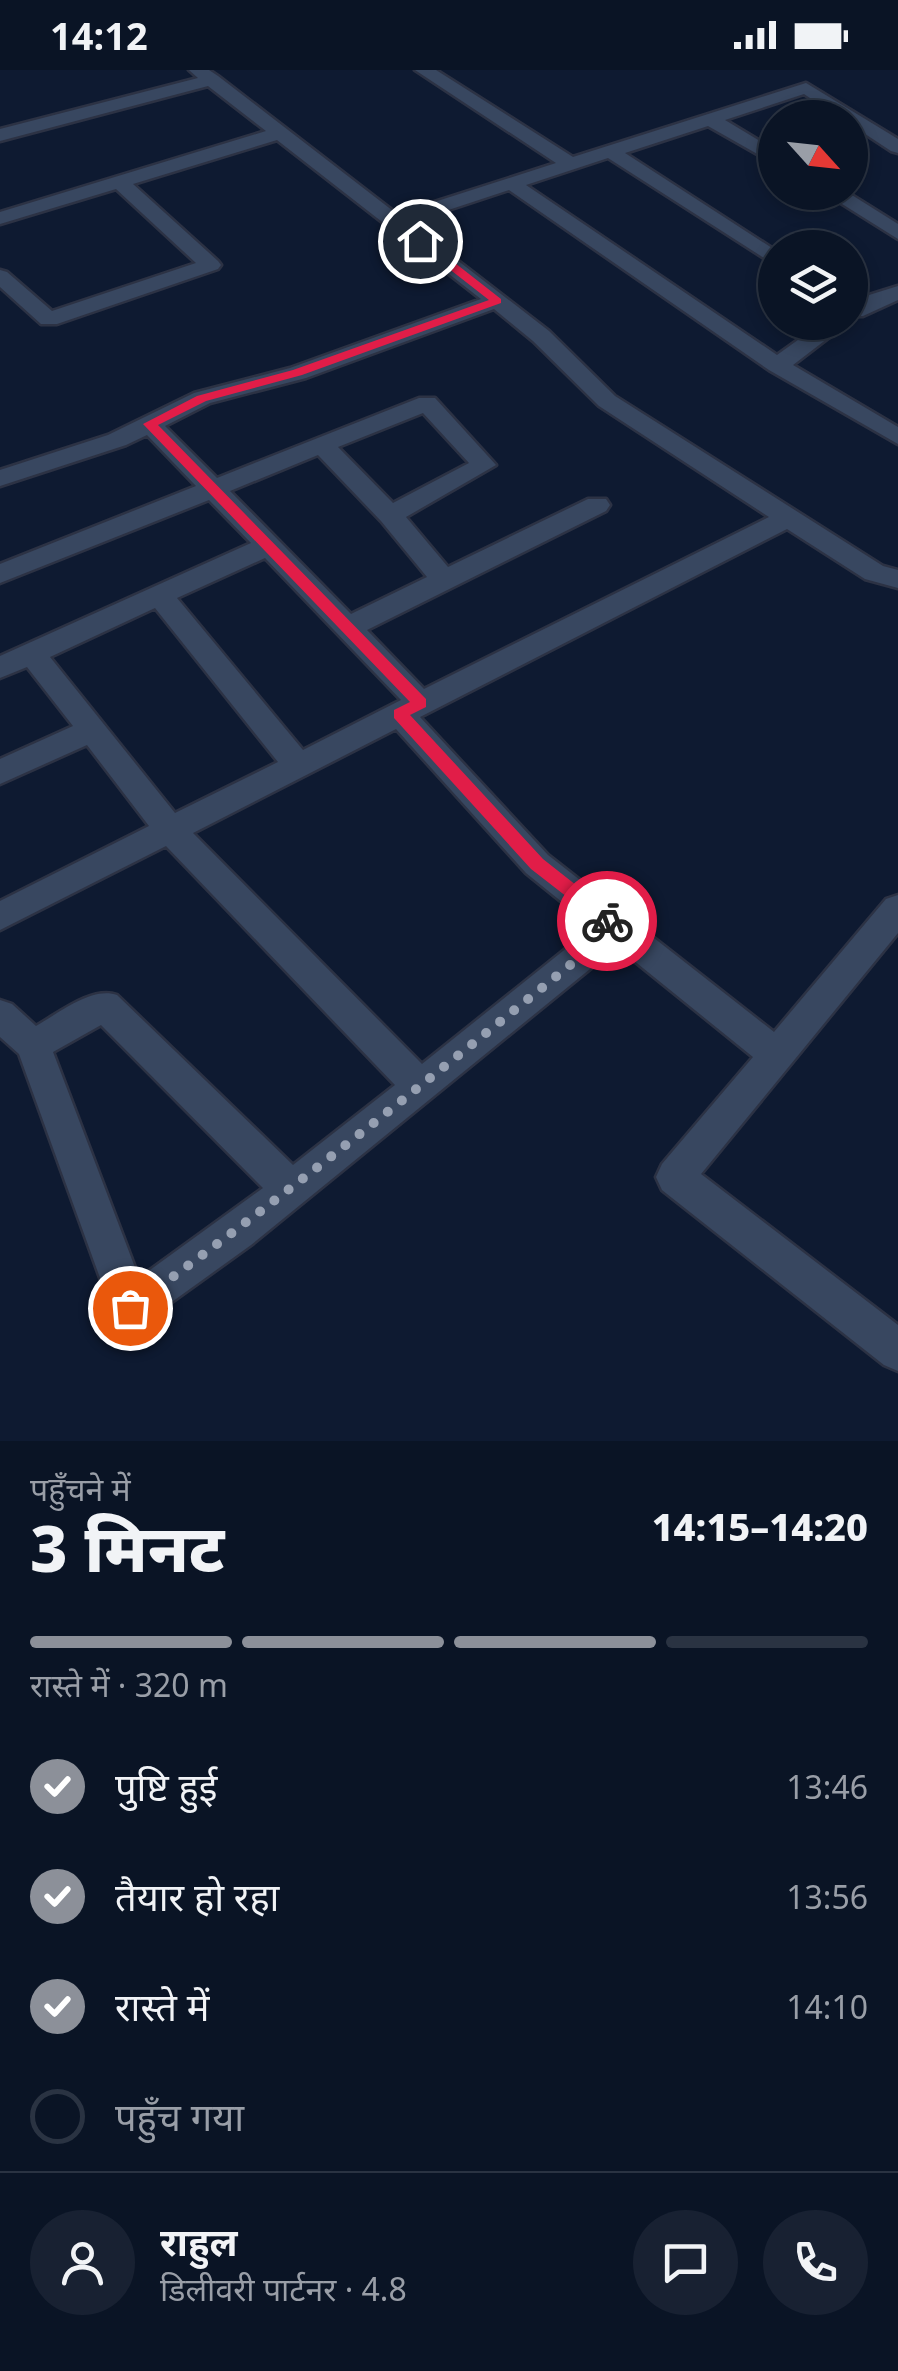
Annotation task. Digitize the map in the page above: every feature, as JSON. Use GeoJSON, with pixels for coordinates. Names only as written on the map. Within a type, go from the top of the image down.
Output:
{"type":"FeatureCollection","features":[{"type":"Feature","properties":{"kind":"street"},"geometry":{"type":"LineString","coordinates":[[424,70],[572,164]]}},
{"type":"Feature","properties":{"kind":"street"},"geometry":{"type":"LineString","coordinates":[[0,135],[205,75],[542,336],[607,401],[874,573],[898,580]]}},
{"type":"Feature","properties":{"kind":"street"},"geometry":{"type":"LineString","coordinates":[[394,221],[806,88],[898,148]]}},
{"type":"Feature","properties":{"kind":"street"},"geometry":{"type":"LineString","coordinates":[[710,119],[758,148]]}},
{"type":"Feature","properties":{"kind":"street"},"geometry":{"type":"LineString","coordinates":[[0,218],[280,133]]}},
{"type":"Feature","properties":{"kind":"street"},"geometry":{"type":"LineString","coordinates":[[610,151],[758,248]]}},
{"type":"Feature","properties":{"kind":"street"},"geometry":{"type":"LineString","coordinates":[[0,276],[50,319],[211,265],[120,182]]}},
{"type":"Feature","properties":{"kind":"street"},"geometry":{"type":"LineString","coordinates":[[512,183],[778,365],[898,438]]}},
{"type":"Feature","properties":{"kind":"street"},"geometry":{"type":"LineString","coordinates":[[861,210],[898,233]]}},
{"type":"Feature","properties":{"kind":"street"},"geometry":{"type":"LineString","coordinates":[[868,305],[898,292]]}},
{"type":"Feature","properties":{"kind":"street"},"geometry":{"type":"LineString","coordinates":[[0,478],[116,440],[202,398],[298,373],[497,301]]}},
{"type":"Feature","properties":{"kind":"street"},"geometry":{"type":"LineString","coordinates":[[778,365],[812,340]]}},
{"type":"Feature","properties":{"kind":"street"},"geometry":{"type":"LineString","coordinates":[[0,574],[427,403],[484,464],[390,516]]}},
{"type":"Feature","properties":{"kind":"street"},"geometry":{"type":"LineString","coordinates":[[150,424],[347,628],[537,864],[776,1055]]}},
{"type":"Feature","properties":{"kind":"street"},"geometry":{"type":"LineString","coordinates":[[320,443],[445,581]]}},
{"type":"Feature","properties":{"kind":"street"},"geometry":{"type":"LineString","coordinates":[[347,628],[597,504]]}},
{"type":"Feature","properties":{"kind":"street"},"geometry":{"type":"LineString","coordinates":[[0,916],[787,518]]}},
{"type":"Feature","properties":{"kind":"street"},"geometry":{"type":"LineString","coordinates":[[0,668],[268,546]]}},
{"type":"Feature","properties":{"kind":"street"},"geometry":{"type":"LineString","coordinates":[[160,595],[298,765]]}},
{"type":"Feature","properties":{"kind":"street"},"geometry":{"type":"LineString","coordinates":[[32,653],[170,830],[422,1086]]}},
{"type":"Feature","properties":{"kind":"street"},"geometry":{"type":"LineString","coordinates":[[0,772],[92,730]]}},
{"type":"Feature","properties":{"kind":"street"},"geometry":{"type":"LineString","coordinates":[[898,909],[675,1177],[898,1351]]}},
{"type":"Feature","properties":{"kind":"street"},"geometry":{"type":"LineString","coordinates":[[0,1016],[34,1045],[130,1308],[291,1189],[616,928]]}},
{"type":"Feature","properties":{"kind":"street"},"geometry":{"type":"LineString","coordinates":[[34,1045],[106,1006],[291,1189]]}},
{"type":"Feature","properties":{"kind":"way so far"},"geometry":{"type":"LineString","coordinates":[[130,1308],[237,1232],[449,1064],[616,928],[607,921]]}},
{"type":"Feature","properties":{"kind":"route"},"geometry":{"type":"LineString","coordinates":[[420,241],[497,301],[298,373],[202,398],[150,424],[420,703],[400,714],[537,864],[607,921]]}}]}
